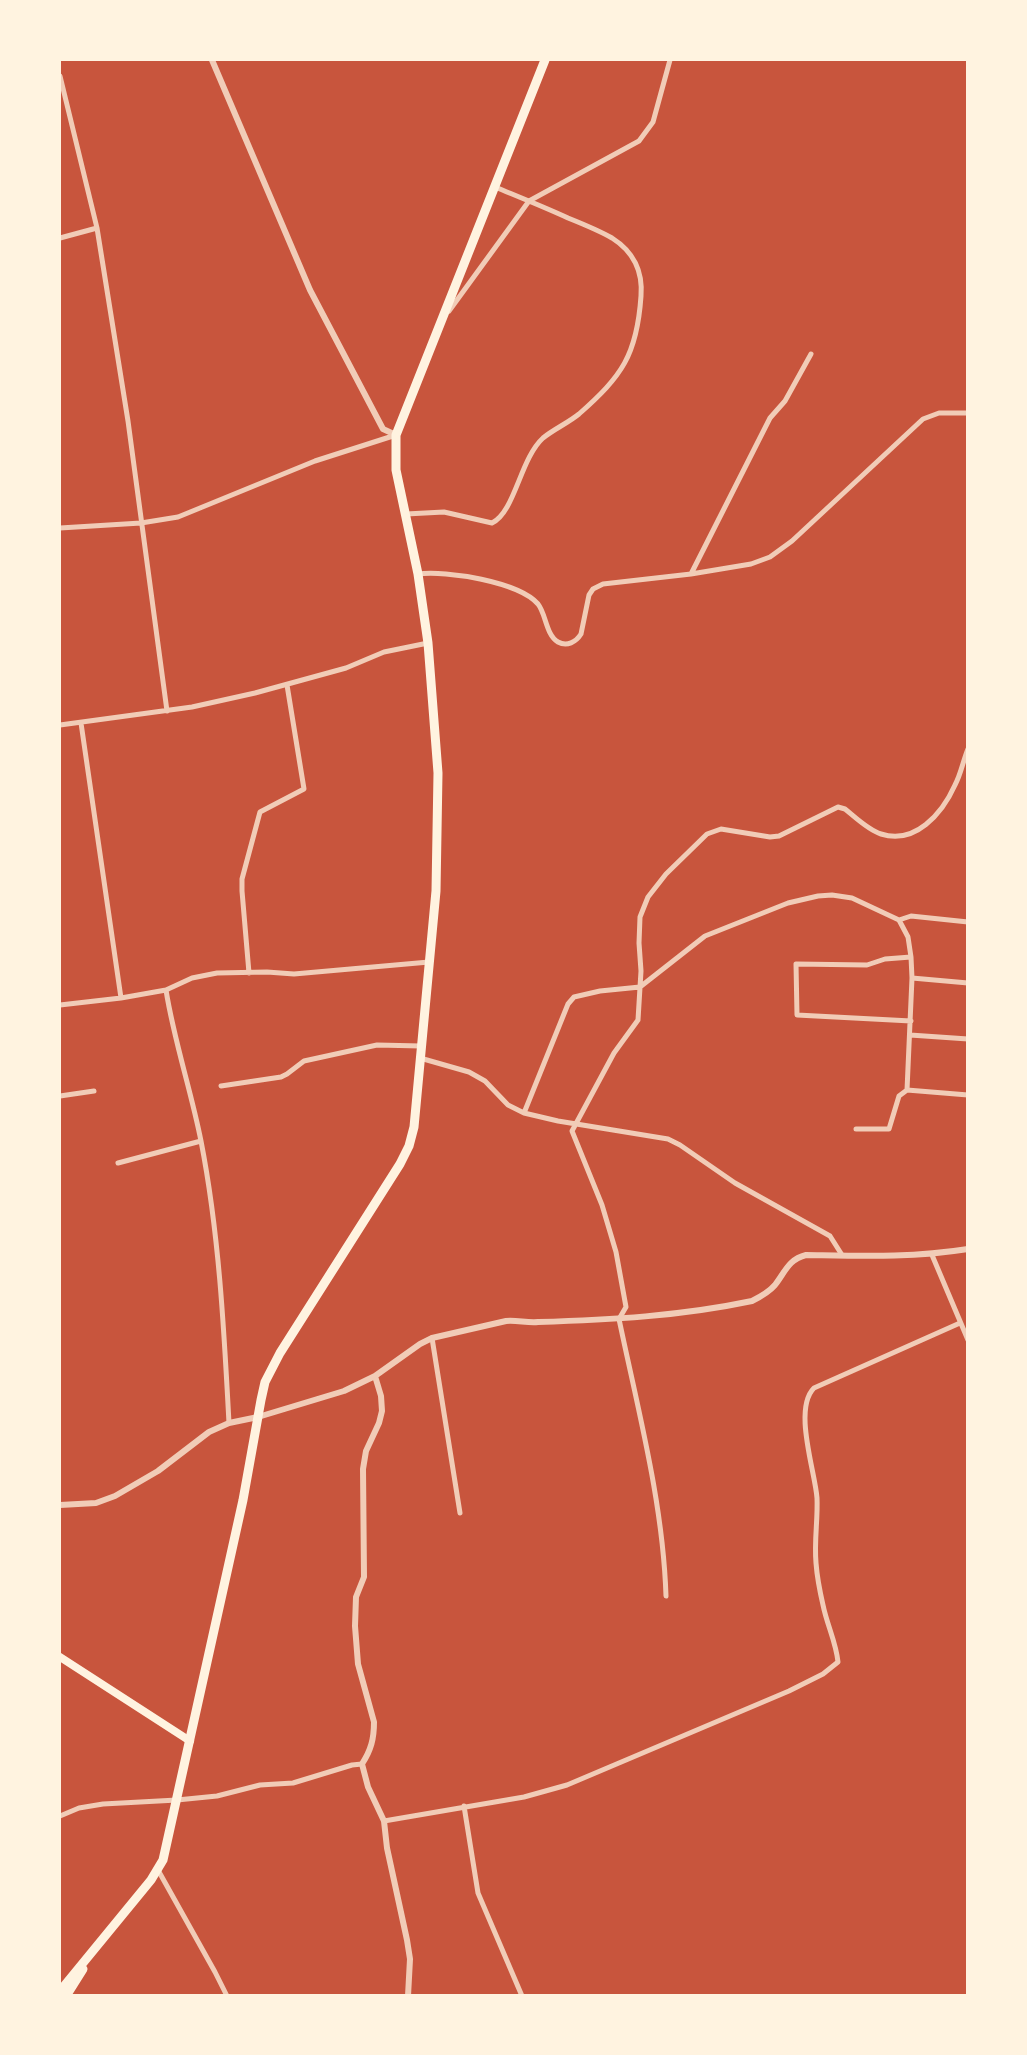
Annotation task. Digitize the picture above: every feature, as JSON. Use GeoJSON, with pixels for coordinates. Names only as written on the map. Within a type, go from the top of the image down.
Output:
{"type":"FeatureCollection","features":[{"type":"Feature","properties":{"kind":"highway"},"geometry":{"type":"LineString","coordinates":[[66,1994],[107,1933],[158,1870],[166,1850],[243,1500],[265,1382],[272,1366],[400,1164],[414,1127],[436,891],[438,773],[428,643],[418,573],[397,470],[396,435],[545,60]]}},
{"type":"Feature","properties":{"kind":"main road"},"geometry":{"type":"LineString","coordinates":[[60,1657],[190,1741]]}},
{"type":"Feature","properties":{"kind":"street"},"geometry":{"type":"LineString","coordinates":[[212,60],[321,313],[383,429],[396,435]]}},
{"type":"Feature","properties":{"kind":"street"},"geometry":{"type":"LineString","coordinates":[[442,321],[529,201],[639,141],[653,122],[670,60]]}},
{"type":"Feature","properties":{"kind":"street"},"geometry":{"type":"LineString","coordinates":[[60,76],[97,228],[128,421],[167,711]]}},
{"type":"Feature","properties":{"kind":"street"},"geometry":{"type":"LineString","coordinates":[[405,514],[444,512],[492,523],[498,520],[504,514],[532,452],[542,439],[577,415],[616,377],[630,355],[639,323],[642,280],[638,267],[614,239],[495,187]]}},
{"type":"Feature","properties":{"kind":"street"},"geometry":{"type":"LineString","coordinates":[[60,238],[97,228]]}},
{"type":"Feature","properties":{"kind":"street"},"geometry":{"type":"LineString","coordinates":[[691,574],[771,418],[785,401],[811,354]]}},
{"type":"Feature","properties":{"kind":"street"},"geometry":{"type":"LineString","coordinates":[[418,573],[458,574],[524,593],[535,601],[543,612],[551,635],[556,641],[565,644],[579,638],[589,596],[597,586],[615,581],[691,574],[762,561],[779,552],[923,419],[939,413],[968,413]]}},
{"type":"Feature","properties":{"kind":"street"},"geometry":{"type":"LineString","coordinates":[[60,528],[141,523],[178,517],[315,461],[396,435]]}},
{"type":"Feature","properties":{"kind":"street"},"geometry":{"type":"LineString","coordinates":[[60,725],[167,711],[255,694],[346,668],[384,652],[428,643]]}},
{"type":"Feature","properties":{"kind":"street"},"geometry":{"type":"LineString","coordinates":[[249,973],[242,891],[260,812],[304,789],[287,684]]}},
{"type":"Feature","properties":{"kind":"street"},"geometry":{"type":"LineString","coordinates":[[81,723],[121,998]]}},
{"type":"Feature","properties":{"kind":"street"},"geometry":{"type":"LineString","coordinates":[[666,1596],[649,1463],[619,1319],[626,1307],[616,1252],[603,1205],[572,1131],[614,1053],[638,1020],[640,917],[648,897],[666,874],[707,834],[721,829],[779,836],[838,807],[845,809],[880,834],[897,836],[915,833],[945,804],[956,784],[968,749]]}},
{"type":"Feature","properties":{"kind":"street"},"geometry":{"type":"LineString","coordinates":[[524,1113],[568,1004],[574,997],[640,987],[705,936],[788,903],[832,895],[852,898],[899,920],[908,937],[912,978],[907,1090]]}},
{"type":"Feature","properties":{"kind":"street"},"geometry":{"type":"LineString","coordinates":[[899,920],[911,916],[968,922]]}},
{"type":"Feature","properties":{"kind":"street"},"geometry":{"type":"LineString","coordinates":[[911,957],[885,959],[867,965],[796,964],[797,1015],[911,1021]]}},
{"type":"Feature","properties":{"kind":"street"},"geometry":{"type":"LineString","coordinates":[[60,1005],[166,990],[192,978],[217,973],[294,974],[429,962]]}},
{"type":"Feature","properties":{"kind":"street"},"geometry":{"type":"LineString","coordinates":[[912,978],[968,983]]}},
{"type":"Feature","properties":{"kind":"street"},"geometry":{"type":"LineString","coordinates":[[166,990],[178,1052],[201,1141],[220,1271],[229,1423]]}},
{"type":"Feature","properties":{"kind":"street"},"geometry":{"type":"LineString","coordinates":[[910,1035],[968,1039]]}},
{"type":"Feature","properties":{"kind":"street"},"geometry":{"type":"LineString","coordinates":[[221,1086],[281,1077],[304,1060],[377,1045],[421,1046]]}},
{"type":"Feature","properties":{"kind":"street"},"geometry":{"type":"LineString","coordinates":[[420,1058],[477,1076],[508,1105],[524,1113],[668,1139],[734,1183],[830,1236],[842,1255]]}},
{"type":"Feature","properties":{"kind":"street"},"geometry":{"type":"LineString","coordinates":[[856,1129],[889,1129],[899,1096],[907,1090],[968,1095]]}},
{"type":"Feature","properties":{"kind":"street"},"geometry":{"type":"LineString","coordinates":[[60,1096],[94,1091]]}},
{"type":"Feature","properties":{"kind":"street"},"geometry":{"type":"LineString","coordinates":[[118,1163],[201,1141]]}},
{"type":"Feature","properties":{"kind":"street"},"geometry":{"type":"LineString","coordinates":[[60,1505],[96,1503],[116,1496],[158,1471],[209,1432],[229,1423],[344,1391],[375,1376],[432,1338],[506,1321],[534,1323],[676,1315],[752,1301],[774,1286],[797,1257],[806,1255],[932,1255],[968,1249]]}},
{"type":"Feature","properties":{"kind":"street"},"geometry":{"type":"LineString","coordinates":[[932,1255],[968,1340]]}},
{"type":"Feature","properties":{"kind":"street"},"geometry":{"type":"LineString","coordinates":[[384,1821],[524,1797],[567,1785],[789,1691],[823,1674],[838,1662],[833,1635],[823,1607],[816,1563],[817,1498],[807,1450],[806,1407],[809,1394],[814,1388],[960,1323]]}},
{"type":"Feature","properties":{"kind":"street"},"geometry":{"type":"LineString","coordinates":[[432,1338],[460,1513]]}},
{"type":"Feature","properties":{"kind":"street"},"geometry":{"type":"LineString","coordinates":[[375,1376],[382,1411],[380,1423],[366,1451],[363,1469],[365,1577],[356,1597],[355,1646],[374,1735],[371,1749],[362,1764],[368,1787],[384,1821],[410,1959],[408,1996]]}},
{"type":"Feature","properties":{"kind":"street"},"geometry":{"type":"LineString","coordinates":[[60,1815],[103,1804],[217,1796],[260,1785],[293,1783],[362,1764]]}},
{"type":"Feature","properties":{"kind":"street"},"geometry":{"type":"LineString","coordinates":[[464,1806],[478,1893],[522,1996]]}},
{"type":"Feature","properties":{"kind":"street"},"geometry":{"type":"LineString","coordinates":[[158,1870],[197,1937],[226,1996]]}}]}
